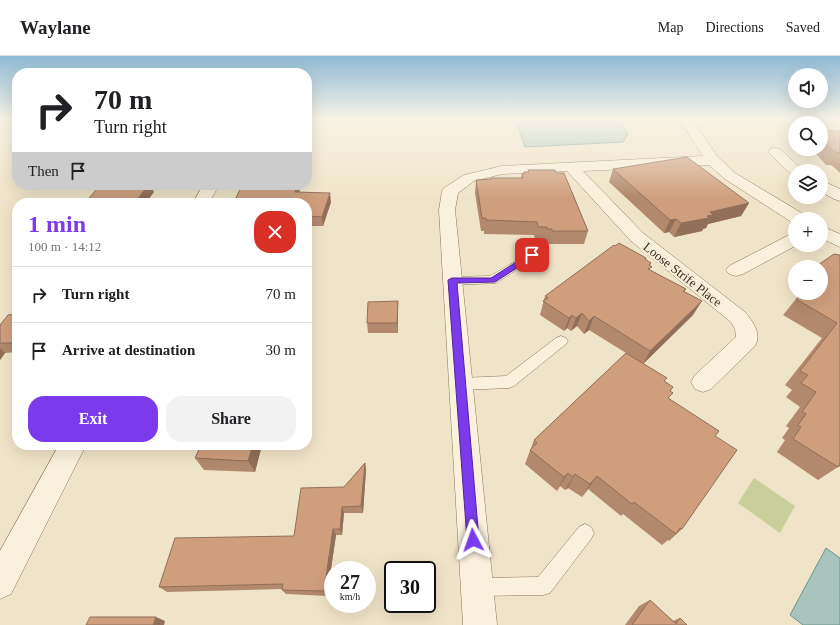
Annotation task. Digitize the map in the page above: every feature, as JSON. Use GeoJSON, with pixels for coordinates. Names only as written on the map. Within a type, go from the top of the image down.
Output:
{"type":"FeatureCollection","features":[{"type":"Feature","properties":{"kind":"street"},"geometry":{"type":"LineString","coordinates":[[703,146],[713,160],[730,176],[788,212]]}},
{"type":"Feature","properties":{"kind":"street"},"geometry":{"type":"LineString","coordinates":[[775,152],[788,164]]}},
{"type":"Feature","properties":{"kind":"street"},"geometry":{"type":"LineString","coordinates":[[480,625],[447,210],[450,191],[469,178],[502,170],[713,160]]}},
{"type":"Feature","properties":{"kind":"street","name":"Loose Strife Place"},"geometry":{"type":"LineString","coordinates":[[571,167],[637,238],[738,317],[746,328],[747,340],[703,382]]}},
{"type":"Feature","properties":{"kind":"street"},"geometry":{"type":"LineString","coordinates":[[828,190],[840,196]]}},
{"type":"Feature","properties":{"kind":"street"},"geometry":{"type":"LineString","coordinates":[[828,226],[840,223]]}},
{"type":"Feature","properties":{"kind":"street"},"geometry":{"type":"LineString","coordinates":[[828,235],[840,241]]}},
{"type":"Feature","properties":{"kind":"street"},"geometry":{"type":"LineString","coordinates":[[736,270],[788,243]]}},
{"type":"Feature","properties":{"kind":"street"},"geometry":{"type":"LineString","coordinates":[[0,583],[70,450]]}},
{"type":"Feature","properties":{"kind":"lane"},"geometry":{"type":"LineString","coordinates":[[452,280],[492,280],[532,255]]}},
{"type":"Feature","properties":{"kind":"lane"},"geometry":{"type":"LineString","coordinates":[[461,384],[509,382],[561,342]]}},
{"type":"Feature","properties":{"kind":"lane"},"geometry":{"type":"LineString","coordinates":[[477,587],[543,586],[585,533]]}},
{"type":"Feature","properties":{"kind":"green space"},"geometry":{"type":"Polygon","coordinates":[[[754,478],[795,506],[780,533],[738,503],[754,478]]]}},
{"type":"Feature","properties":{"kind":"water"},"geometry":{"type":"Polygon","coordinates":[[[524,146],[553,146],[525,147],[524,146]]]}},
{"type":"Feature","properties":{"kind":"water"},"geometry":{"type":"Polygon","coordinates":[[[826,548],[840,558],[840,625],[803,625],[790,615],[826,548]]]}},
{"type":"Feature","properties":{"kind":"building"},"geometry":{"type":"Polygon","coordinates":[[[829,146],[840,146],[840,153],[835,152],[829,146]]]}},
{"type":"Feature","properties":{"kind":"building"},"geometry":{"type":"Polygon","coordinates":[[[687,157],[749,203],[710,212],[713,215],[707,216],[709,218],[681,223],[676,219],[670,220],[613,169],[687,157]]]}},
{"type":"Feature","properties":{"kind":"building"},"geometry":{"type":"Polygon","coordinates":[[[528,170],[555,170],[556,173],[564,173],[588,231],[552,231],[552,229],[547,229],[547,227],[538,227],[537,222],[486,220],[486,218],[482,218],[476,180],[491,178],[523,178],[522,174],[524,174],[524,172],[529,172],[528,170]]]}},
{"type":"Feature","properties":{"kind":"building"},"geometry":{"type":"Polygon","coordinates":[[[96,190],[144,190],[139,198],[89,198],[96,190]]]}},
{"type":"Feature","properties":{"kind":"building"},"geometry":{"type":"Polygon","coordinates":[[[240,190],[296,190],[295,192],[330,193],[322,217],[312,216],[312,198],[236,198],[240,190]]]}},
{"type":"Feature","properties":{"kind":"building"},"geometry":{"type":"Polygon","coordinates":[[[619,243],[646,258],[645,259],[651,263],[649,265],[652,267],[648,269],[686,289],[683,291],[702,301],[650,351],[594,316],[589,321],[582,313],[576,318],[572,315],[569,318],[543,301],[548,298],[545,296],[614,245],[615,246],[619,243]]]}},
{"type":"Feature","properties":{"kind":"building"},"geometry":{"type":"Polygon","coordinates":[[[834,254],[840,255],[840,463],[838,467],[793,439],[801,427],[798,425],[806,414],[802,412],[816,392],[801,383],[808,375],[800,371],[837,323],[798,300],[828,300],[828,260],[825,260],[834,254]]]}},
{"type":"Feature","properties":{"kind":"building"},"geometry":{"type":"Polygon","coordinates":[[[398,301],[397,323],[367,323],[368,302],[398,301]]]}},
{"type":"Feature","properties":{"kind":"building"},"geometry":{"type":"Polygon","coordinates":[[[8,315],[12,315],[12,343],[0,343],[0,325],[8,315]]]}},
{"type":"Feature","properties":{"kind":"building"},"geometry":{"type":"Polygon","coordinates":[[[626,353],[667,378],[664,381],[673,387],[670,391],[673,393],[668,398],[719,431],[715,436],[737,450],[682,529],[680,528],[676,534],[634,502],[632,504],[597,476],[590,484],[575,474],[573,477],[568,473],[564,477],[530,450],[537,443],[534,440],[626,353]]]}},
{"type":"Feature","properties":{"kind":"building"},"geometry":{"type":"Polygon","coordinates":[[[199,450],[251,450],[248,461],[195,458],[199,450]]]}},
{"type":"Feature","properties":{"kind":"building"},"geometry":{"type":"Polygon","coordinates":[[[365,463],[361,506],[342,507],[340,529],[333,529],[328,561],[324,561],[324,591],[282,590],[283,584],[159,587],[175,538],[294,536],[301,488],[344,487],[365,463]]]}},
{"type":"Feature","properties":{"kind":"building"},"geometry":{"type":"Polygon","coordinates":[[[650,600],[676,624],[680,618],[687,625],[632,625],[650,600]]]}},
{"type":"Feature","properties":{"kind":"building"},"geometry":{"type":"Polygon","coordinates":[[[90,617],[156,617],[153,625],[86,625],[90,617]]]}},
{"type":"Feature","properties":{"kind":"route"},"geometry":{"type":"LineString","coordinates":[[473,540],[452,280],[492,280],[532,255]]}}]}
